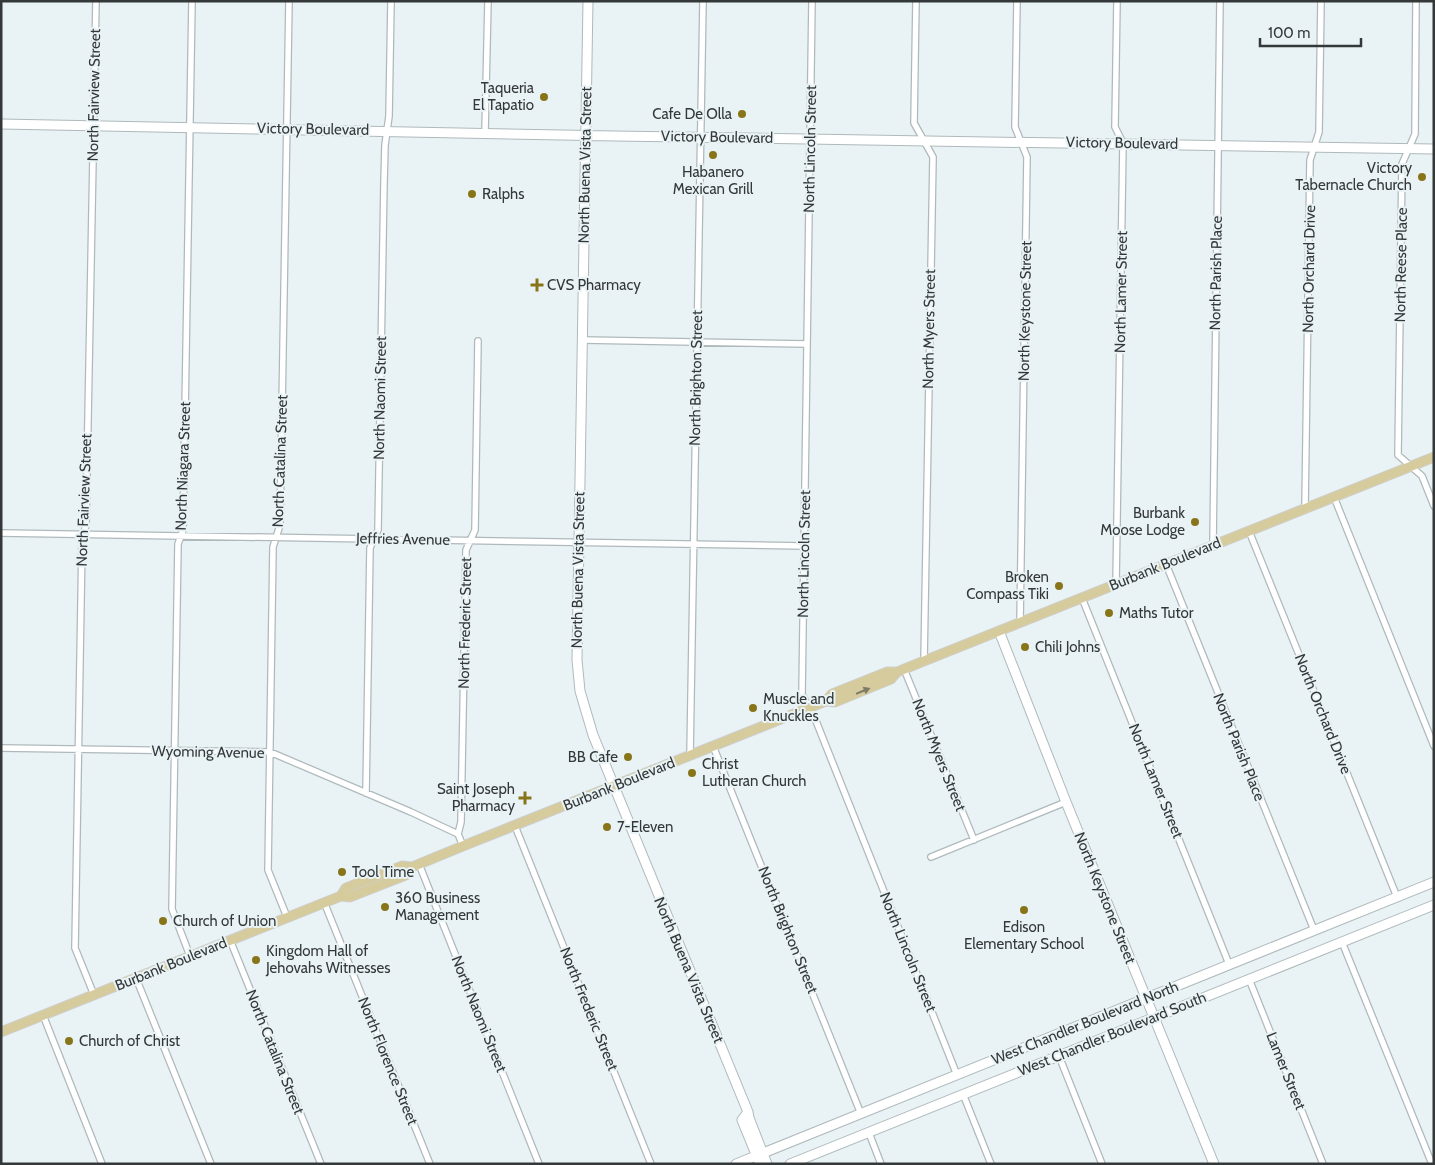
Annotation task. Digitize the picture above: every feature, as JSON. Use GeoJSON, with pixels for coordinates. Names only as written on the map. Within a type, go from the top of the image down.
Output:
{"type":"FeatureCollection","features":[{"type":"Feature","properties":{"kind":"main road","name":"North Buena Vista Street"},"geometry":{"type":"LineString","coordinates":[[588,1],[578,542],[577,660],[580,691],[593,734],[639,849],[747,1110],[752,1114],[762,1156],[772,1164]]}},
{"type":"Feature","properties":{"kind":"main road","name":"Victory Boulevard"},"geometry":{"type":"LineString","coordinates":[[1,124],[1434,148]]}},
{"type":"Feature","properties":{"kind":"main road","name":"Burbank Boulevard"},"geometry":{"type":"LineString","coordinates":[[1,1032],[341,896],[346,888],[402,866],[416,866],[826,701],[832,694],[887,672],[901,671],[1213,544],[1434,457]]}},
{"type":"Feature","properties":{"kind":"main road","name":"North Keystone Street"},"geometry":{"type":"LineString","coordinates":[[999,631],[1066,802],[1214,1164]]}},
{"type":"Feature","properties":{"kind":"main road","name":"West Chandler Boulevard North"},"geometry":{"type":"LineString","coordinates":[[736,1164],[762,1156],[861,1114],[1434,882]]}},
{"type":"Feature","properties":{"kind":"main road","name":"West Chandler Boulevard South"},"geometry":{"type":"LineString","coordinates":[[790,1164],[1434,905]]}},
{"type":"Feature","properties":{"kind":"main road"},"geometry":{"type":"LineString","coordinates":[[762,1156],[766,1164]]}},
{"type":"Feature","properties":{"kind":"street","name":"North Fairview Street"},"geometry":{"type":"LineString","coordinates":[[94,995],[75,948],[82,543],[86,524],[96,1]]}},
{"type":"Feature","properties":{"kind":"street","name":"North Niagara Street"},"geometry":{"type":"LineString","coordinates":[[190,956],[172,909],[178,544],[183,530],[192,1]]}},
{"type":"Feature","properties":{"kind":"street","name":"North Catalina Street"},"geometry":{"type":"LineString","coordinates":[[287,917],[268,870],[273,547],[280,524],[289,1]]}},
{"type":"Feature","properties":{"kind":"street","name":"North Naomi Street"},"geometry":{"type":"LineString","coordinates":[[366,793],[370,548],[378,530],[384,182],[391,1]]}},
{"type":"Feature","properties":{"kind":"street"},"geometry":{"type":"LineString","coordinates":[[485,132],[488,1]]}},
{"type":"Feature","properties":{"kind":"street","name":"North Brighton Street"},"geometry":{"type":"LineString","coordinates":[[690,755],[703,1]]}},
{"type":"Feature","properties":{"kind":"street","name":"North Lincoln Street"},"geometry":{"type":"LineString","coordinates":[[812,1],[812,138],[802,694],[816,721],[957,1075]]}},
{"type":"Feature","properties":{"kind":"street","name":"North Myers Street"},"geometry":{"type":"LineString","coordinates":[[916,1],[914,122],[932,157],[924,661]]}},
{"type":"Feature","properties":{"kind":"street","name":"North Keystone Street"},"geometry":{"type":"LineString","coordinates":[[1017,1],[1015,127],[1027,157],[1020,623]]}},
{"type":"Feature","properties":{"kind":"street","name":"North Lamer Street"},"geometry":{"type":"LineString","coordinates":[[1116,584],[1123,143],[1115,127],[1117,1]]}},
{"type":"Feature","properties":{"kind":"street","name":"North Parish Place"},"geometry":{"type":"LineString","coordinates":[[1213,544],[1220,1]]}},
{"type":"Feature","properties":{"kind":"street","name":"North Orchard Drive"},"geometry":{"type":"LineString","coordinates":[[1305,508],[1310,160],[1319,132],[1321,1]]}},
{"type":"Feature","properties":{"kind":"street","name":"North Reese Place"},"geometry":{"type":"LineString","coordinates":[[1416,1],[1415,134],[1402,164],[1398,454],[1422,476],[1434,506]]}},
{"type":"Feature","properties":{"kind":"street"},"geometry":{"type":"LineString","coordinates":[[582,340],[807,344]]}},
{"type":"Feature","properties":{"kind":"street","name":"North Frederic Street"},"geometry":{"type":"LineString","coordinates":[[458,834],[461,822],[466,550],[475,530],[478,341]]}},
{"type":"Feature","properties":{"kind":"street"},"geometry":{"type":"LineString","coordinates":[[1334,497],[1434,746]]}},
{"type":"Feature","properties":{"kind":"street","name":"North Orchard Drive"},"geometry":{"type":"LineString","coordinates":[[1249,530],[1397,897]]}},
{"type":"Feature","properties":{"kind":"street","name":"Jeffries Avenue"},"geometry":{"type":"LineString","coordinates":[[1,533],[804,546]]}},
{"type":"Feature","properties":{"kind":"street","name":"North Parish Place"},"geometry":{"type":"LineString","coordinates":[[1166,564],[1314,930]]}},
{"type":"Feature","properties":{"kind":"street","name":"North Lamer Street"},"geometry":{"type":"LineString","coordinates":[[1082,598],[1229,964]]}},
{"type":"Feature","properties":{"kind":"street","name":"North Myers Street"},"geometry":{"type":"LineString","coordinates":[[901,671],[974,840]]}},
{"type":"Feature","properties":{"kind":"street","name":"North Brighton Street"},"geometry":{"type":"LineString","coordinates":[[713,746],[861,1114]]}},
{"type":"Feature","properties":{"kind":"street","name":"Wyoming Avenue"},"geometry":{"type":"LineString","coordinates":[[1,748],[270,752],[458,834]]}},
{"type":"Feature","properties":{"kind":"street"},"geometry":{"type":"LineString","coordinates":[[931,857],[1066,802]]}},
{"type":"Feature","properties":{"kind":"street","name":"North Frederic Street"},"geometry":{"type":"LineString","coordinates":[[515,826],[651,1164]]}},
{"type":"Feature","properties":{"kind":"street"},"geometry":{"type":"LineString","coordinates":[[458,834],[463,846]]}},
{"type":"Feature","properties":{"kind":"street","name":"North Naomi Street"},"geometry":{"type":"LineString","coordinates":[[416,866],[540,1164]]}},
{"type":"Feature","properties":{"kind":"street","name":"North Florence Street"},"geometry":{"type":"LineString","coordinates":[[324,902],[430,1164]]}},
{"type":"Feature","properties":{"kind":"street","name":"North Catalina Street"},"geometry":{"type":"LineString","coordinates":[[230,940],[321,1164]]}},
{"type":"Feature","properties":{"kind":"street"},"geometry":{"type":"LineString","coordinates":[[1342,942],[1432,1164]]}},
{"type":"Feature","properties":{"kind":"street"},"geometry":{"type":"LineString","coordinates":[[136,978],[211,1164]]}},
{"type":"Feature","properties":{"kind":"street","name":"Lamer Street"},"geometry":{"type":"LineString","coordinates":[[1249,979],[1323,1164]]}},
{"type":"Feature","properties":{"kind":"street"},"geometry":{"type":"LineString","coordinates":[[43,1015],[102,1164]]}},
{"type":"Feature","properties":{"kind":"street"},"geometry":{"type":"LineString","coordinates":[[1059,1056],[1102,1164]]}},
{"type":"Feature","properties":{"kind":"street"},"geometry":{"type":"LineString","coordinates":[[963,1094],[991,1164]]}},
{"type":"Feature","properties":{"kind":"street"},"geometry":{"type":"LineString","coordinates":[[869,1132],[881,1164]]}},
{"type":"Feature","properties":{"kind":"place","name":"Taqueria El Tapatio"},"geometry":{"type":"Point","coordinates":[544,97]}},
{"type":"Feature","properties":{"kind":"place","name":"Cafe De Olla"},"geometry":{"type":"Point","coordinates":[742,114]}},
{"type":"Feature","properties":{"kind":"place","name":"Habanero Mexican Grill"},"geometry":{"type":"Point","coordinates":[713,155]}},
{"type":"Feature","properties":{"kind":"place","name":"Victory Tabernacle Church"},"geometry":{"type":"Point","coordinates":[1422,177]}},
{"type":"Feature","properties":{"kind":"place","name":"Ralphs"},"geometry":{"type":"Point","coordinates":[472,194]}},
{"type":"Feature","properties":{"kind":"place","name":"CVS Pharmacy"},"geometry":{"type":"Point","coordinates":[537,285]}},
{"type":"Feature","properties":{"kind":"place","name":"Burbank Moose Lodge"},"geometry":{"type":"Point","coordinates":[1195,522]}},
{"type":"Feature","properties":{"kind":"place","name":"Broken Compass Tiki"},"geometry":{"type":"Point","coordinates":[1059,586]}},
{"type":"Feature","properties":{"kind":"place","name":"Maths Tutor"},"geometry":{"type":"Point","coordinates":[1109,613]}},
{"type":"Feature","properties":{"kind":"place","name":"Chili Johns"},"geometry":{"type":"Point","coordinates":[1025,647]}},
{"type":"Feature","properties":{"kind":"place","name":"Muscle and Knuckles"},"geometry":{"type":"Point","coordinates":[753,708]}},
{"type":"Feature","properties":{"kind":"place","name":"BB Cafe"},"geometry":{"type":"Point","coordinates":[628,757]}},
{"type":"Feature","properties":{"kind":"place","name":"Christ Lutheran Church"},"geometry":{"type":"Point","coordinates":[692,773]}},
{"type":"Feature","properties":{"kind":"place","name":"Saint Joseph Pharmacy"},"geometry":{"type":"Point","coordinates":[525,798]}},
{"type":"Feature","properties":{"kind":"place","name":"7-Eleven"},"geometry":{"type":"Point","coordinates":[607,827]}},
{"type":"Feature","properties":{"kind":"place","name":"Tool Time"},"geometry":{"type":"Point","coordinates":[342,872]}},
{"type":"Feature","properties":{"kind":"place","name":"360 Business Management"},"geometry":{"type":"Point","coordinates":[385,907]}},
{"type":"Feature","properties":{"kind":"place","name":"Edison Elementary School"},"geometry":{"type":"Point","coordinates":[1024,910]}},
{"type":"Feature","properties":{"kind":"place","name":"Church of Union"},"geometry":{"type":"Point","coordinates":[163,921]}},
{"type":"Feature","properties":{"kind":"place","name":"Kingdom Hall of Jehovahs Witnesses"},"geometry":{"type":"Point","coordinates":[256,960]}},
{"type":"Feature","properties":{"kind":"place","name":"Church of Christ"},"geometry":{"type":"Point","coordinates":[69,1041]}}]}
